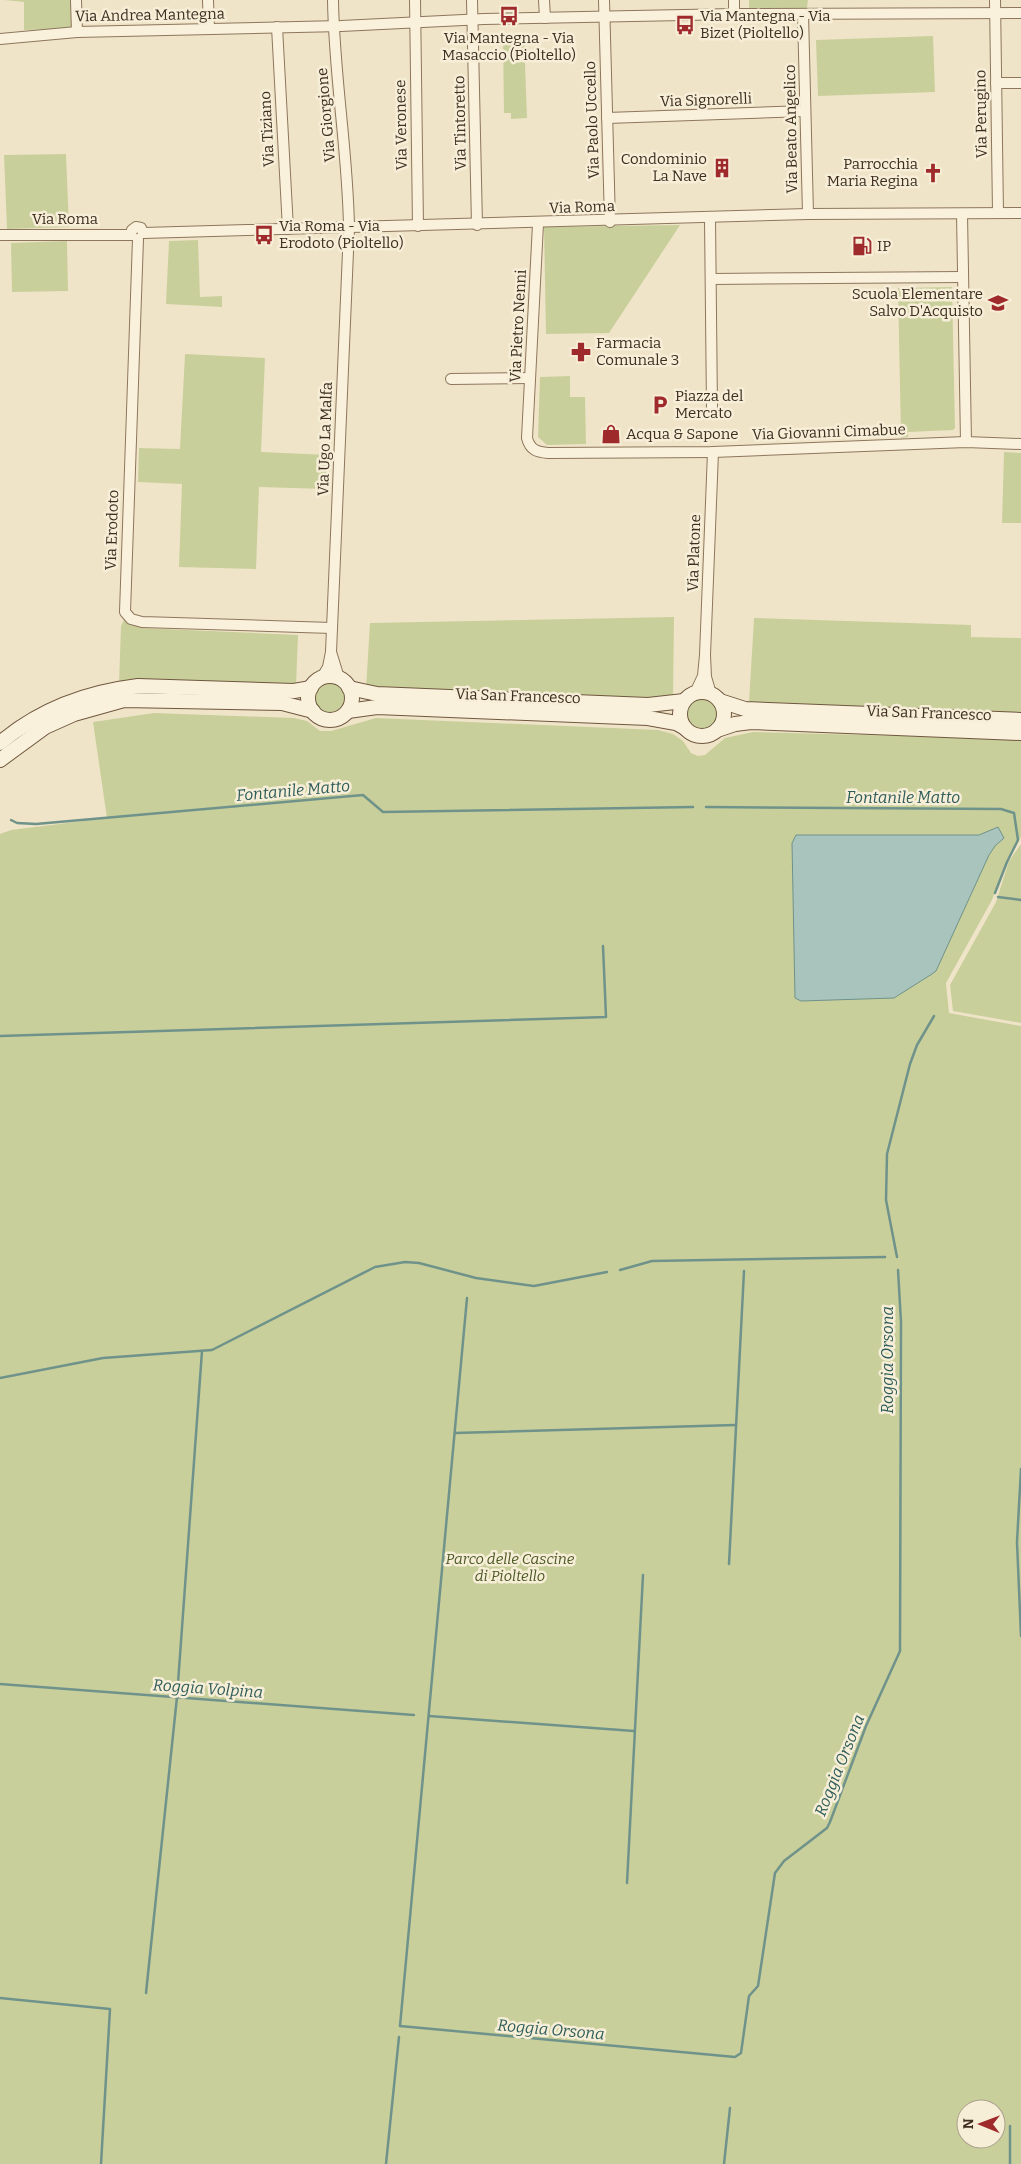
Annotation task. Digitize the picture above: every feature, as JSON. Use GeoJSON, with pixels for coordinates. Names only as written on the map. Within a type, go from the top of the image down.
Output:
{"type":"FeatureCollection","features":[{"type":"Feature","properties":{"kind":"street"},"geometry":{"type":"LineString","coordinates":[[76,0],[77,32]]}},
{"type":"Feature","properties":{"kind":"street"},"geometry":{"type":"LineString","coordinates":[[208,0],[209,29]]}},
{"type":"Feature","properties":{"kind":"street","name":"Via Giorgione"},"geometry":{"type":"LineString","coordinates":[[333,0],[348,192],[348,228]]}},
{"type":"Feature","properties":{"kind":"street","name":"Via Veronese"},"geometry":{"type":"LineString","coordinates":[[414,0],[416,23],[418,226]]}},
{"type":"Feature","properties":{"kind":"street","name":"Via Tintoretto"},"geometry":{"type":"LineString","coordinates":[[472,0],[477,225]]}},
{"type":"Feature","properties":{"kind":"street"},"geometry":{"type":"LineString","coordinates":[[544,0],[545,18]]}},
{"type":"Feature","properties":{"kind":"street","name":"Via Paolo Uccello"},"geometry":{"type":"LineString","coordinates":[[604,0],[610,222]]}},
{"type":"Feature","properties":{"kind":"street"},"geometry":{"type":"LineString","coordinates":[[734,0],[734,14]]}},
{"type":"Feature","properties":{"kind":"street","name":"Via Perugino"},"geometry":{"type":"LineString","coordinates":[[995,0],[998,213]]}},
{"type":"Feature","properties":{"kind":"street","name":"Via Andrea Mantegna"},"geometry":{"type":"LineString","coordinates":[[0,39],[77,32],[334,26],[545,18],[734,14],[1021,13]]}},
{"type":"Feature","properties":{"kind":"street","name":"Via Beato Angelico"},"geometry":{"type":"LineString","coordinates":[[803,14],[808,214]]}},
{"type":"Feature","properties":{"kind":"street","name":"Via Tiziano"},"geometry":{"type":"LineString","coordinates":[[276,27],[288,229]]}},
{"type":"Feature","properties":{"kind":"street"},"geometry":{"type":"LineString","coordinates":[[996,83],[1021,83]]}},
{"type":"Feature","properties":{"kind":"street","name":"Via Signorelli"},"geometry":{"type":"LineString","coordinates":[[607,118],[805,111]]}},
{"type":"Feature","properties":{"kind":"street","name":"Via Roma"},"geometry":{"type":"LineString","coordinates":[[0,235],[138,236],[288,229],[610,222],[808,214],[1021,213]]}},
{"type":"Feature","properties":{"kind":"street"},"geometry":{"type":"LineString","coordinates":[[962,214],[966,442]]}},
{"type":"Feature","properties":{"kind":"street"},"geometry":{"type":"LineString","coordinates":[[710,218],[712,409]]}},
{"type":"Feature","properties":{"kind":"street","name":"Via Pietro Nenni"},"geometry":{"type":"LineString","coordinates":[[528,431],[538,224]]}},
{"type":"Feature","properties":{"kind":"street","name":"Via Ugo La Malfa"},"geometry":{"type":"LineString","coordinates":[[316,683],[328,667],[331,652],[348,228]]}},
{"type":"Feature","properties":{"kind":"street","name":"Via Erodoto"},"geometry":{"type":"LineString","coordinates":[[138,236],[124,608],[126,614],[132,619],[142,622],[332,628]]}},
{"type":"Feature","properties":{"kind":"street"},"geometry":{"type":"LineString","coordinates":[[711,279],[963,277]]}},
{"type":"Feature","properties":{"kind":"street"},"geometry":{"type":"LineString","coordinates":[[451,379],[530,378]]}},
{"type":"Feature","properties":{"kind":"street","name":"Via Giovanni Cimabue"},"geometry":{"type":"LineString","coordinates":[[528,431],[529,445],[541,453],[713,452],[966,442],[1021,444]]}},
{"type":"Feature","properties":{"kind":"street","name":"Via Platone"},"geometry":{"type":"LineString","coordinates":[[713,452],[706,677],[716,698]]}},
{"type":"Feature","properties":{"kind":"street","name":"Via Ugo La Malfa"},"geometry":{"type":"LineString","coordinates":[[331,652],[339,678]]}},
{"type":"Feature","properties":{"kind":"street","name":"Via Platone"},"geometry":{"type":"LineString","coordinates":[[690,697],[703,676],[706,655]]}},
{"type":"Feature","properties":{"kind":"street"},"geometry":{"type":"LineString","coordinates":[[0,743],[27,723],[44,714],[71,702],[116,688],[149,686],[294,691],[330,676],[339,678],[349,688],[352,702],[348,711],[340,718],[330,720],[320,718],[313,711],[309,700],[316,683]]}},
{"type":"Feature","properties":{"kind":"street","name":"Via San Francesco"},"geometry":{"type":"LineString","coordinates":[[349,688],[377,694],[619,704],[658,705],[690,697]]}},
{"type":"Feature","properties":{"kind":"street"},"geometry":{"type":"LineString","coordinates":[[690,697],[716,698],[724,716],[717,730],[702,736],[691,733],[685,728],[680,713],[690,697]]}},
{"type":"Feature","properties":{"kind":"street","name":"Via San Francesco"},"geometry":{"type":"LineString","coordinates":[[716,698],[733,706],[752,709],[1021,720]]}},
{"type":"Feature","properties":{"kind":"street"},"geometry":{"type":"LineString","coordinates":[[0,760],[45,727],[74,714],[124,700],[282,703],[313,711]]}},
{"type":"Feature","properties":{"kind":"street","name":"Via San Francesco"},"geometry":{"type":"LineString","coordinates":[[348,711],[377,707],[648,718],[676,723],[685,728]]}},
{"type":"Feature","properties":{"kind":"street","name":"Via San Francesco"},"geometry":{"type":"LineString","coordinates":[[717,730],[735,724],[751,722],[1021,733]]}},
{"type":"Feature","properties":{"kind":"green space"},"geometry":{"type":"Polygon","coordinates":[[[4,0],[72,0],[73,29],[24,30],[24,2],[4,0]]]}},
{"type":"Feature","properties":{"kind":"green space"},"geometry":{"type":"Polygon","coordinates":[[[749,0],[808,0],[807,8],[749,8],[749,0]]]}},
{"type":"Feature","properties":{"kind":"green space"},"geometry":{"type":"Polygon","coordinates":[[[524,36],[527,118],[511,119],[511,113],[504,113],[503,37],[524,36]]]}},
{"type":"Feature","properties":{"kind":"green space"},"geometry":{"type":"Polygon","coordinates":[[[933,36],[935,92],[818,96],[816,40],[933,36]]]}},
{"type":"Feature","properties":{"kind":"green space"},"geometry":{"type":"Polygon","coordinates":[[[66,154],[69,227],[7,229],[4,155],[66,154]]]}},
{"type":"Feature","properties":{"kind":"green space"},"geometry":{"type":"Polygon","coordinates":[[[680,225],[609,333],[546,334],[544,227],[680,225]]]}},
{"type":"Feature","properties":{"kind":"green space"},"geometry":{"type":"Polygon","coordinates":[[[198,240],[200,297],[222,296],[222,307],[166,304],[169,241],[198,240]]]}},
{"type":"Feature","properties":{"kind":"green space"},"geometry":{"type":"Polygon","coordinates":[[[67,241],[68,291],[12,292],[11,243],[67,241]]]}},
{"type":"Feature","properties":{"kind":"green space"},"geometry":{"type":"Polygon","coordinates":[[[952,287],[955,428],[953,430],[908,432],[908,437],[901,438],[898,288],[952,287]]]}},
{"type":"Feature","properties":{"kind":"green space"},"geometry":{"type":"Polygon","coordinates":[[[185,354],[265,358],[261,452],[328,455],[326,489],[259,487],[256,569],[179,567],[182,484],[138,482],[139,448],[180,449],[185,354]]]}},
{"type":"Feature","properties":{"kind":"green space"},"geometry":{"type":"Polygon","coordinates":[[[570,376],[570,397],[585,397],[586,444],[547,445],[538,437],[540,377],[570,376]]]}},
{"type":"Feature","properties":{"kind":"green space"},"geometry":{"type":"Polygon","coordinates":[[[1004,452],[1021,453],[1021,523],[1002,523],[1004,452]]]}},
{"type":"Feature","properties":{"kind":"green space"},"geometry":{"type":"Polygon","coordinates":[[[674,617],[673,701],[366,689],[370,623],[674,617]]]}},
{"type":"Feature","properties":{"kind":"green space"},"geometry":{"type":"Polygon","coordinates":[[[754,618],[971,625],[971,637],[1021,638],[1021,714],[749,703],[754,618]]]}},
{"type":"Feature","properties":{"kind":"green space"},"geometry":{"type":"Polygon","coordinates":[[[124,620],[142,628],[298,635],[296,687],[119,684],[121,626],[124,620]]]}},
{"type":"Feature","properties":{"kind":"green space"},"geometry":{"type":"Polygon","coordinates":[[[330,682],[336,683],[341,687],[345,692],[345,704],[341,709],[336,713],[330,714],[324,713],[319,709],[315,704],[314,698],[315,692],[319,687],[324,683],[330,682]]]}},
{"type":"Feature","properties":{"kind":"green space"},"geometry":{"type":"Polygon","coordinates":[[[702,697],[709,698],[714,702],[718,707],[718,721],[714,726],[709,730],[702,731],[695,730],[690,726],[686,721],[685,714],[686,707],[690,702],[695,698],[702,697]]]}},
{"type":"Feature","properties":{"kind":"green space","name":"Parco delle Cascine di Pioltello"},"geometry":{"type":"Polygon","coordinates":[[[154,713],[294,718],[307,721],[320,731],[331,731],[376,718],[658,730],[673,734],[683,741],[691,753],[698,756],[705,755],[725,738],[753,732],[1021,739],[1021,837],[1007,862],[992,900],[946,983],[949,1013],[1021,1026],[1021,2164],[0,2164],[0,834],[11,830],[107,818],[93,722],[154,713]]]}},
{"type":"Feature","properties":{"kind":"green space"},"geometry":{"type":"Polygon","coordinates":[[[1021,844],[1021,1023],[953,1011],[950,985],[996,902],[1009,861],[1021,844]]]}},
{"type":"Feature","properties":{"kind":"water"},"geometry":{"type":"Polygon","coordinates":[[[998,827],[1004,838],[989,855],[936,971],[894,998],[801,1001],[795,998],[792,843],[796,835],[979,835],[998,827]]]}},
{"type":"Feature","properties":{"kind":"waterway","name":"Fontanile Matto"},"geometry":{"type":"LineString","coordinates":[[11,820],[17,823],[36,824],[363,795],[383,812],[693,807]]}},
{"type":"Feature","properties":{"kind":"waterway","name":"Fontanile Matto"},"geometry":{"type":"LineString","coordinates":[[706,807],[1001,809],[1014,813],[1018,840],[995,893]]}},
{"type":"Feature","properties":{"kind":"waterway","name":"Roggia Orsona"},"geometry":{"type":"LineString","coordinates":[[998,897],[1021,900]]}},
{"type":"Feature","properties":{"kind":"waterway"},"geometry":{"type":"LineString","coordinates":[[0,1036],[606,1017],[603,946]]}},
{"type":"Feature","properties":{"kind":"waterway","name":"Roggia Orsona"},"geometry":{"type":"LineString","coordinates":[[897,1257],[886,1200],[887,1154],[910,1064],[917,1045],[934,1016]]}},
{"type":"Feature","properties":{"kind":"waterway"},"geometry":{"type":"LineString","coordinates":[[620,1270],[652,1261],[885,1257]]}},
{"type":"Feature","properties":{"kind":"waterway"},"geometry":{"type":"LineString","coordinates":[[0,1378],[103,1358],[212,1350],[375,1267],[405,1262],[419,1263],[476,1278],[534,1286],[607,1272]]}},
{"type":"Feature","properties":{"kind":"waterway","name":"Roggia Orsona"},"geometry":{"type":"LineString","coordinates":[[400,2026],[735,2057],[741,2053],[749,1996],[758,1986],[775,1873],[784,1861],[827,1828],[866,1726],[900,1651],[901,1322],[898,1270]]}},
{"type":"Feature","properties":{"kind":"waterway"},"geometry":{"type":"LineString","coordinates":[[729,1564],[744,1271]]}},
{"type":"Feature","properties":{"kind":"waterway"},"geometry":{"type":"LineString","coordinates":[[400,2026],[467,1298]]}},
{"type":"Feature","properties":{"kind":"waterway"},"geometry":{"type":"LineString","coordinates":[[146,1993],[177,1697],[202,1351]]}},
{"type":"Feature","properties":{"kind":"waterway"},"geometry":{"type":"LineString","coordinates":[[455,1433],[735,1425]]}},
{"type":"Feature","properties":{"kind":"waterway"},"geometry":{"type":"LineString","coordinates":[[1021,1469],[1017,1542],[1021,1636]]}},
{"type":"Feature","properties":{"kind":"waterway"},"geometry":{"type":"LineString","coordinates":[[627,1883],[643,1575]]}},
{"type":"Feature","properties":{"kind":"waterway","name":"Roggia Volpina"},"geometry":{"type":"LineString","coordinates":[[0,1684],[414,1715]]}},
{"type":"Feature","properties":{"kind":"waterway"},"geometry":{"type":"LineString","coordinates":[[429,1716],[634,1731]]}},
{"type":"Feature","properties":{"kind":"waterway"},"geometry":{"type":"LineString","coordinates":[[0,1998],[110,2009],[101,2164]]}},
{"type":"Feature","properties":{"kind":"waterway"},"geometry":{"type":"LineString","coordinates":[[386,2164],[399,2037]]}},
{"type":"Feature","properties":{"kind":"waterway"},"geometry":{"type":"LineString","coordinates":[[724,2164],[730,2108]]}},
{"type":"Feature","properties":{"kind":"waterway"},"geometry":{"type":"LineString","coordinates":[[1010,2126],[1010,2164]]}},
{"type":"Feature","properties":{"kind":"place","name":"Via Mantegna - Via Masaccio (Pioltello)"},"geometry":{"type":"Point","coordinates":[509,16]}},
{"type":"Feature","properties":{"kind":"place","name":"Via Mantegna - Via Bizet (Pioltello)"},"geometry":{"type":"Point","coordinates":[685,25]}},
{"type":"Feature","properties":{"kind":"place","name":"Condominio La Nave"},"geometry":{"type":"Point","coordinates":[722,168]}},
{"type":"Feature","properties":{"kind":"place","name":"Parrocchia Maria Regina"},"geometry":{"type":"Point","coordinates":[933,173]}},
{"type":"Feature","properties":{"kind":"place","name":"Via Roma - Via Erodoto (Pioltello)"},"geometry":{"type":"Point","coordinates":[264,235]}},
{"type":"Feature","properties":{"kind":"place","name":"IP"},"geometry":{"type":"Point","coordinates":[862,246]}},
{"type":"Feature","properties":{"kind":"place","name":"Scuola Elementare Salvo D'Acquisto"},"geometry":{"type":"Point","coordinates":[998,303]}},
{"type":"Feature","properties":{"kind":"place","name":"Farmacia Comunale 3"},"geometry":{"type":"Point","coordinates":[581,352]}},
{"type":"Feature","properties":{"kind":"place","name":"Piazza del Mercato"},"geometry":{"type":"Point","coordinates":[660,405]}},
{"type":"Feature","properties":{"kind":"place","name":"Acqua & Sapone"},"geometry":{"type":"Point","coordinates":[611,434]}}]}
